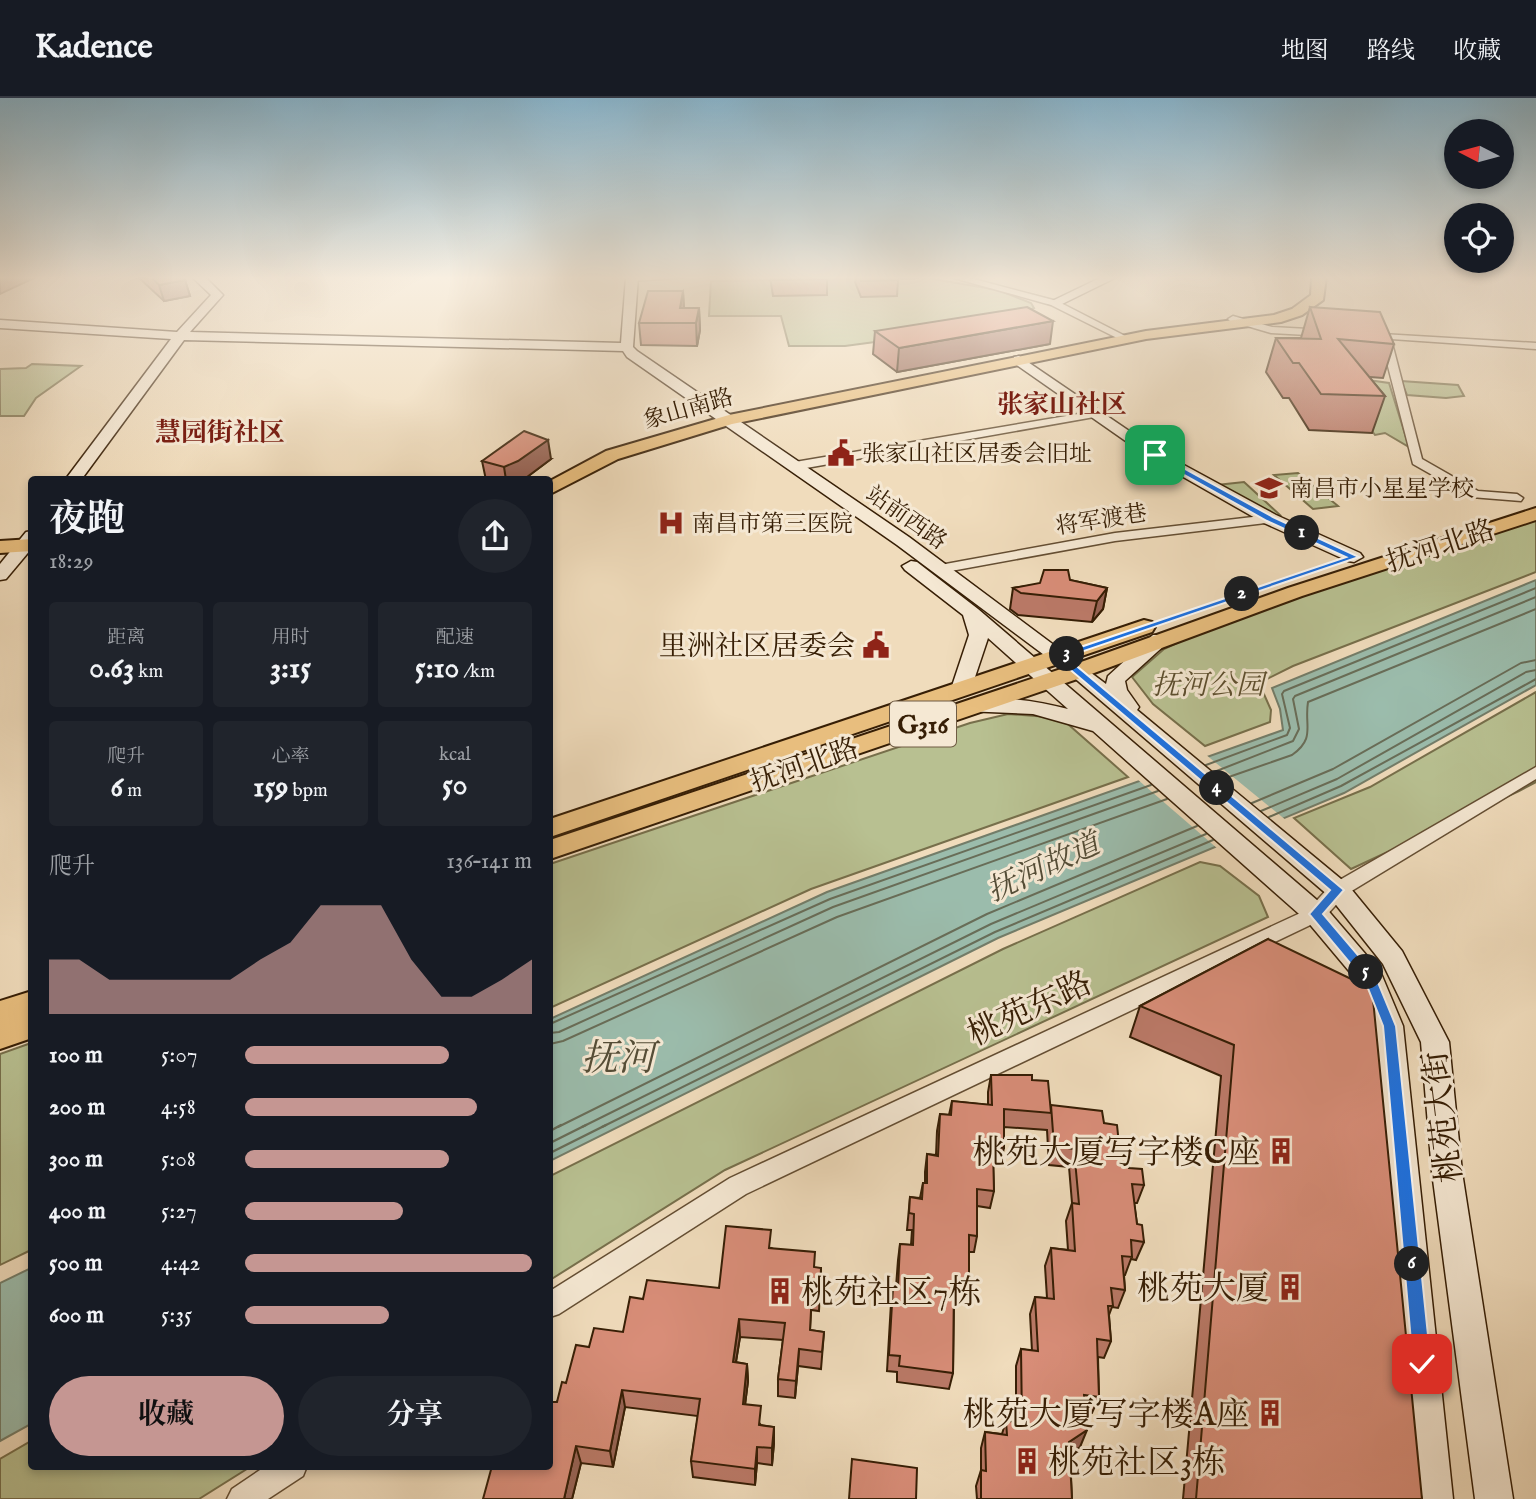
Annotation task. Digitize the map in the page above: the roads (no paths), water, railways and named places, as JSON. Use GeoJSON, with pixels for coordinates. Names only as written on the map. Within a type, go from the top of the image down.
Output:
{"type":"FeatureCollection","features":[{"type":"Feature","properties":{"kind":"main road"},"geometry":{"type":"LineString","coordinates":[[76,476],[175,342]]}},
{"type":"Feature","properties":{"kind":"main road"},"geometry":{"type":"LineString","coordinates":[[435,342],[619,347],[620,342]]}},
{"type":"Feature","properties":{"kind":"main road","name":"象山南路"},"geometry":{"type":"LineString","coordinates":[[553,478],[601,451],[718,420],[1096,342]]}},
{"type":"Feature","properties":{"kind":"main road","name":"象山南路"},"geometry":{"type":"LineString","coordinates":[[553,487],[611,455],[718,420],[1098,342]]}},
{"type":"Feature","properties":{"kind":"main road","name":"站前西路"},"geometry":{"type":"LineString","coordinates":[[619,347],[624,362],[795,466],[1069,664]]}},
{"type":"Feature","properties":{"kind":"main road"},"geometry":{"type":"LineString","coordinates":[[1019,360],[1155,455],[1270,519],[1354,557]]}},
{"type":"Feature","properties":{"kind":"main road","name":"站前西路"},"geometry":{"type":"LineString","coordinates":[[718,420],[971,613],[1040,673]]}},
{"type":"Feature","properties":{"kind":"main road","name":"抚河北路"},"geometry":{"type":"LineString","coordinates":[[1069,664],[1354,557],[1527,500]]}},
{"type":"Feature","properties":{"kind":"main road","name":"抚河北路"},"geometry":{"type":"LineString","coordinates":[[553,849],[1040,673],[1160,639],[1536,514]]}},
{"type":"Feature","properties":{"kind":"main road"},"geometry":{"type":"LineString","coordinates":[[0,547],[23,547]]}},
{"type":"Feature","properties":{"kind":"main road"},"geometry":{"type":"LineString","coordinates":[[0,575],[23,547]]}},
{"type":"Feature","properties":{"kind":"main road"},"geometry":{"type":"LineString","coordinates":[[971,613],[979,635],[967,698],[1029,706],[1080,720],[1112,736]]}},
{"type":"Feature","properties":{"kind":"main road"},"geometry":{"type":"LineString","coordinates":[[1139,722],[1117,691],[1115,680],[1160,639]]}},
{"type":"Feature","properties":{"kind":"main road","name":"桃苑大街"},"geometry":{"type":"LineString","coordinates":[[1069,664],[1338,890],[1393,958],[1435,1042],[1447,1172],[1494,1499]]}},
{"type":"Feature","properties":{"kind":"main road","name":"桃苑大街"},"geometry":{"type":"LineString","coordinates":[[1040,673],[1315,914],[1371,978],[1390,1026],[1434,1499]]}},
{"type":"Feature","properties":{"kind":"main road","name":"抚河北路"},"geometry":{"type":"LineString","coordinates":[[553,827],[967,698]]}},
{"type":"Feature","properties":{"kind":"main road"},"geometry":{"type":"LineString","coordinates":[[0,1014],[28,1004]]}},
{"type":"Feature","properties":{"kind":"main road"},"geometry":{"type":"LineString","coordinates":[[0,1036],[28,1026]]}},
{"type":"Feature","properties":{"kind":"street"},"geometry":{"type":"LineString","coordinates":[[1386,342],[1417,461],[1475,495],[1527,500]]}},
{"type":"Feature","properties":{"kind":"street"},"geometry":{"type":"LineString","coordinates":[[1475,342],[1536,346]]}},
{"type":"Feature","properties":{"kind":"street"},"geometry":{"type":"LineString","coordinates":[[795,466],[1096,414]]}},
{"type":"Feature","properties":{"kind":"street","name":"将军渡巷"},"geometry":{"type":"LineString","coordinates":[[940,569],[1115,537],[1270,519]]}},
{"type":"Feature","properties":{"kind":"street","name":"桃苑东路"},"geometry":{"type":"LineString","coordinates":[[553,1303],[738,1185],[1315,914],[1338,890],[1533,780]]}},
{"type":"Feature","properties":{"kind":"street"},"geometry":{"type":"LineString","coordinates":[[242,1499],[287,1470]]}},
{"type":"Feature","properties":{"kind":"water","name":"抚河"},"geometry":{"type":"Polygon","coordinates":[[[1536,580],[1536,685],[1344,793],[998,938],[553,1160],[553,1018],[827,892],[1283,730],[1280,709],[1272,688],[1536,580]]]}},
{"type":"Feature","properties":{"kind":"water"},"geometry":{"type":"Polygon","coordinates":[[[28,1269],[28,1426],[0,1441],[0,1283],[28,1269]]]}},
{"type":"Feature","properties":{"kind":"place","name":"张家山社区居委会旧址"},"geometry":{"type":"Point","coordinates":[841,453]}},
{"type":"Feature","properties":{"kind":"place","name":"南昌市小星星学校"},"geometry":{"type":"Point","coordinates":[1269,488]}},
{"type":"Feature","properties":{"kind":"place","name":"南昌市第三医院"},"geometry":{"type":"Point","coordinates":[671,523]}},
{"type":"Feature","properties":{"kind":"place","name":"里洲社区居委会"},"geometry":{"type":"Point","coordinates":[876,645]}},
{"type":"Feature","properties":{"kind":"place","name":"桃苑大厦写字楼C座"},"geometry":{"type":"Point","coordinates":[1281,1151]}},
{"type":"Feature","properties":{"kind":"place","name":"桃苑大厦"},"geometry":{"type":"Point","coordinates":[1290,1287]}},
{"type":"Feature","properties":{"kind":"place","name":"桃苑社区7栋"},"geometry":{"type":"Point","coordinates":[780,1291]}},
{"type":"Feature","properties":{"kind":"place","name":"桃苑大厦写字楼A座"},"geometry":{"type":"Point","coordinates":[1270,1413]}},
{"type":"Feature","properties":{"kind":"place","name":"桃苑社区3栋"},"geometry":{"type":"Point","coordinates":[1027,1461]}},
{"type":"Feature","properties":{"kind":"district","name":"张家山社区"},"geometry":{"type":"Point","coordinates":[1062,404]}},
{"type":"Feature","properties":{"kind":"district","name":"慧园街社区"},"geometry":{"type":"Point","coordinates":[220,432]}},
{"type":"Feature","properties":{"kind":"park label","name":"抚河公园"},"geometry":{"type":"Point","coordinates":[1208,684]}},
{"type":"Feature","properties":{"kind":"water label","name":"抚河故道"},"geometry":{"type":"Point","coordinates":[1043,867]}}]}
